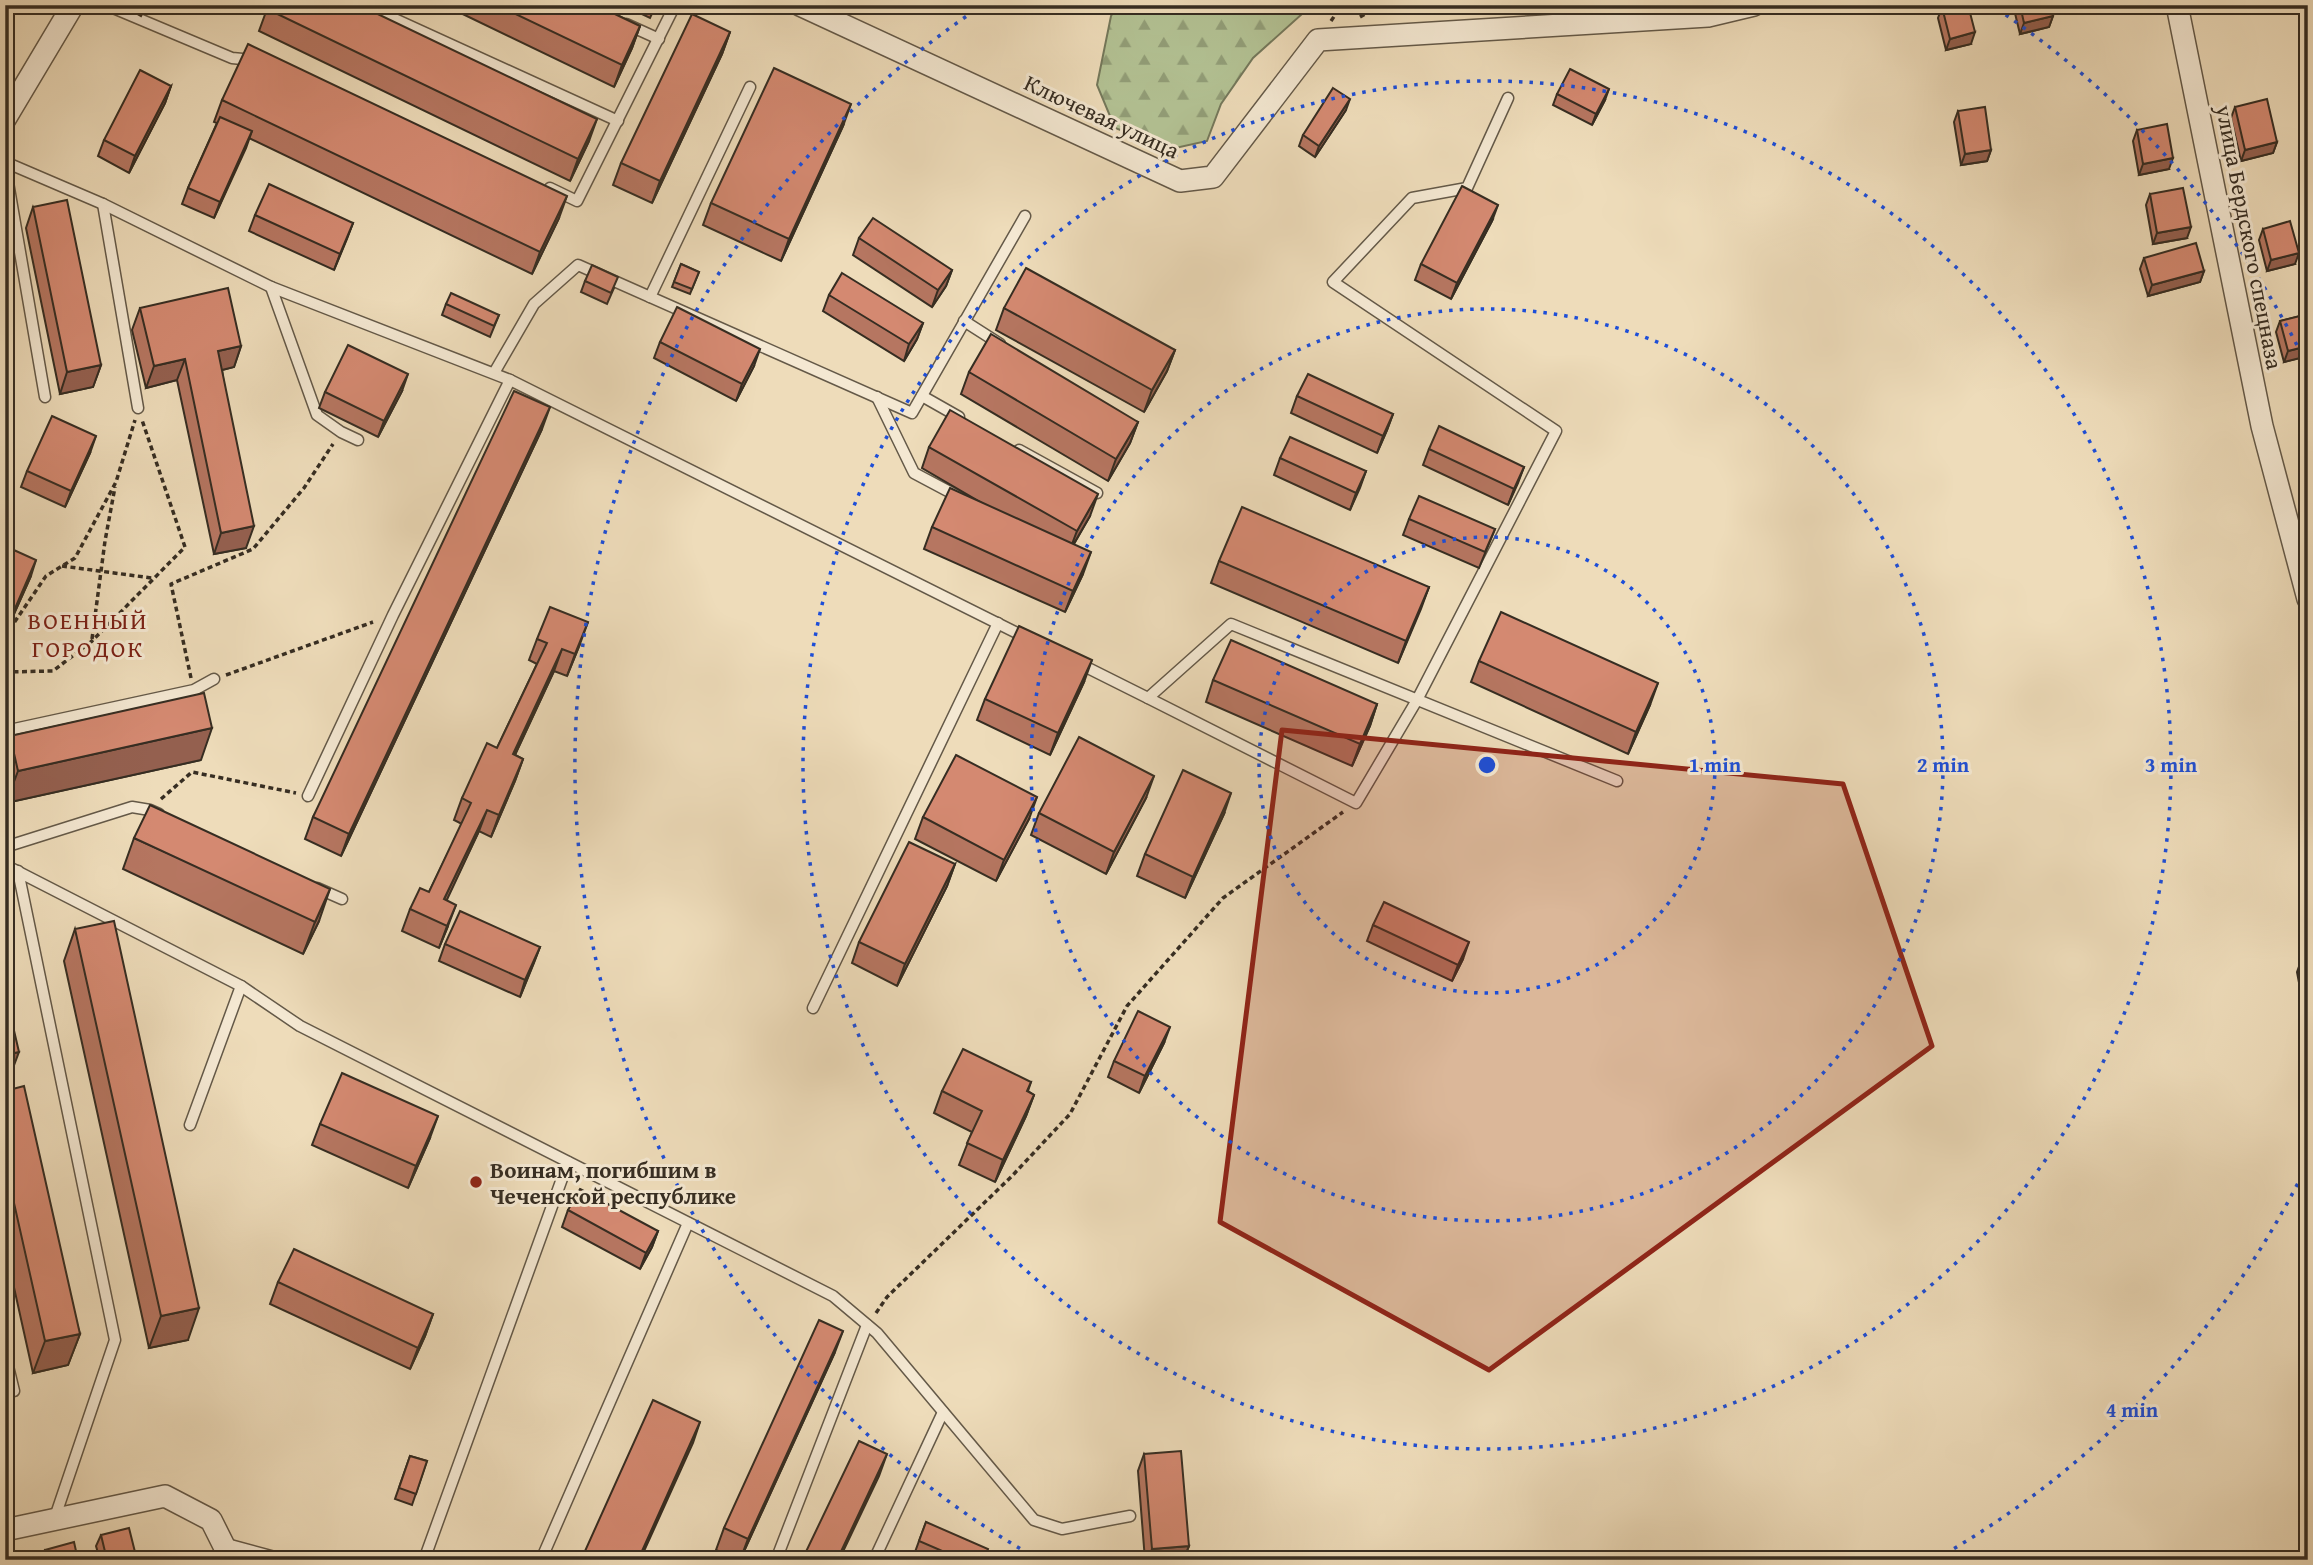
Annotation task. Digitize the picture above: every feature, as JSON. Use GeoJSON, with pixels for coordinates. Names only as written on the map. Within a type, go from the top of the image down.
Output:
{"type":"FeatureCollection","features":[{"type":"Feature","properties":{"kind":"street"},"geometry":{"type":"LineString","coordinates":[[5,119],[73,5]]}},
{"type":"Feature","properties":{"kind":"street","name":"Ключевая улица"},"geometry":{"type":"LineString","coordinates":[[800,5],[1180,181],[1213,177],[1318,40],[1708,16],[1754,5]]}},
{"type":"Feature","properties":{"kind":"street","name":"улица Бердского спецназа"},"geometry":{"type":"LineString","coordinates":[[2177,5],[2262,426],[2308,599]]}},
{"type":"Feature","properties":{"kind":"street"},"geometry":{"type":"LineString","coordinates":[[5,1531],[165,1496],[212,1520],[227,1551]]}},
{"type":"Feature","properties":{"kind":"lane"},"geometry":{"type":"LineString","coordinates":[[106,5],[232,58],[270,63]]}},
{"type":"Feature","properties":{"kind":"lane"},"geometry":{"type":"LineString","coordinates":[[364,5],[618,121]]}},
{"type":"Feature","properties":{"kind":"lane"},"geometry":{"type":"LineString","coordinates":[[541,184],[577,201],[674,7]]}},
{"type":"Feature","properties":{"kind":"lane"},"geometry":{"type":"LineString","coordinates":[[610,16],[659,39]]}},
{"type":"Feature","properties":{"kind":"lane"},"geometry":{"type":"LineString","coordinates":[[650,297],[750,87]]}},
{"type":"Feature","properties":{"kind":"lane"},"geometry":{"type":"LineString","coordinates":[[1060,654],[1356,803],[1417,700],[1556,431],[1333,282],[1412,198],[1467,188],[1508,98]]}},
{"type":"Feature","properties":{"kind":"lane"},"geometry":{"type":"LineString","coordinates":[[5,164],[103,204],[271,287],[510,380],[1036,642]]}},
{"type":"Feature","properties":{"kind":"lane"},"geometry":{"type":"LineString","coordinates":[[5,164],[45,397]]}},
{"type":"Feature","properties":{"kind":"lane"},"geometry":{"type":"LineString","coordinates":[[103,204],[138,408]]}},
{"type":"Feature","properties":{"kind":"lane"},"geometry":{"type":"LineString","coordinates":[[494,373],[534,304],[578,265],[912,413],[1025,216]]}},
{"type":"Feature","properties":{"kind":"lane"},"geometry":{"type":"LineString","coordinates":[[271,287],[317,415],[358,440]]}},
{"type":"Feature","properties":{"kind":"lane"},"geometry":{"type":"LineString","coordinates":[[964,321],[1009,350]]}},
{"type":"Feature","properties":{"kind":"lane"},"geometry":{"type":"LineString","coordinates":[[308,796],[393,615],[510,380]]}},
{"type":"Feature","properties":{"kind":"lane"},"geometry":{"type":"LineString","coordinates":[[922,396],[969,422]]}},
{"type":"Feature","properties":{"kind":"lane"},"geometry":{"type":"LineString","coordinates":[[877,397],[914,473],[971,504]]}},
{"type":"Feature","properties":{"kind":"lane"},"geometry":{"type":"LineString","coordinates":[[1004,441],[1097,493]]}},
{"type":"Feature","properties":{"kind":"lane"},"geometry":{"type":"LineString","coordinates":[[813,1008],[998,623]]}},
{"type":"Feature","properties":{"kind":"lane"},"geometry":{"type":"LineString","coordinates":[[1148,698],[1231,624],[1617,781]]}},
{"type":"Feature","properties":{"kind":"lane"},"geometry":{"type":"LineString","coordinates":[[5,732],[194,690],[214,679]]}},
{"type":"Feature","properties":{"kind":"lane"},"geometry":{"type":"LineString","coordinates":[[5,848],[132,807],[150,810],[174,821]]}},
{"type":"Feature","properties":{"kind":"lane"},"geometry":{"type":"LineString","coordinates":[[5,865],[241,986],[300,1026],[833,1296],[877,1334],[1034,1520],[1062,1529],[1130,1516]]}},
{"type":"Feature","properties":{"kind":"lane"},"geometry":{"type":"LineString","coordinates":[[18,871],[115,1340],[53,1520]]}},
{"type":"Feature","properties":{"kind":"lane"},"geometry":{"type":"LineString","coordinates":[[306,883],[342,900]]}},
{"type":"Feature","properties":{"kind":"lane"},"geometry":{"type":"LineString","coordinates":[[190,1125],[241,986]]}},
{"type":"Feature","properties":{"kind":"lane"},"geometry":{"type":"LineString","coordinates":[[424,1560],[568,1162]]}},
{"type":"Feature","properties":{"kind":"lane"},"geometry":{"type":"LineString","coordinates":[[541,1560],[688,1223]]}},
{"type":"Feature","properties":{"kind":"lane"},"geometry":{"type":"LineString","coordinates":[[776,1560],[867,1325]]}},
{"type":"Feature","properties":{"kind":"lane"},"geometry":{"type":"LineString","coordinates":[[5,1354],[14,1391],[5,1393]]}},
{"type":"Feature","properties":{"kind":"lane"},"geometry":{"type":"LineString","coordinates":[[874,1560],[943,1412]]}},
{"type":"Feature","properties":{"kind":"lane"},"geometry":{"type":"LineString","coordinates":[[227,1551],[286,1560]]}},
{"type":"Feature","properties":{"kind":"path"},"geometry":{"type":"LineString","coordinates":[[92,641],[116,482],[138,408]]}},
{"type":"Feature","properties":{"kind":"path"},"geometry":{"type":"LineString","coordinates":[[5,673],[53,671],[92,641],[184,547],[138,408]]}},
{"type":"Feature","properties":{"kind":"path"},"geometry":{"type":"LineString","coordinates":[[194,690],[171,584],[253,549],[304,488],[341,432]]}},
{"type":"Feature","properties":{"kind":"path"},"geometry":{"type":"LineString","coordinates":[[5,636],[47,576],[75,558],[116,482]]}},
{"type":"Feature","properties":{"kind":"path"},"geometry":{"type":"LineString","coordinates":[[62,566],[152,578]]}},
{"type":"Feature","properties":{"kind":"path"},"geometry":{"type":"LineString","coordinates":[[214,679],[393,615]]}},
{"type":"Feature","properties":{"kind":"path"},"geometry":{"type":"LineString","coordinates":[[150,810],[192,772],[308,796]]}},
{"type":"Feature","properties":{"kind":"path"},"geometry":{"type":"LineString","coordinates":[[867,1325],[887,1297],[1012,1176],[1070,1114],[1127,1006],[1223,898],[1356,803]]}},
{"type":"Feature","properties":{"kind":"highlighted area"},"geometry":{"type":"Polygon","coordinates":[[[1282,730],[1843,784],[1932,1046],[1489,1370],[1220,1222],[1282,730]]]}},
{"type":"Feature","properties":{"kind":"green space"},"geometry":{"type":"Polygon","coordinates":[[[1117,5],[1312,5],[1253,58],[1221,104],[1207,141],[1171,149],[1115,128],[1097,85],[1111,16],[1117,5]]]}},
{"type":"Feature","properties":{"kind":"building"},"geometry":{"type":"Polygon","coordinates":[[[269,5],[359,5],[597,119],[578,159],[267,9],[269,5]]]}},
{"type":"Feature","properties":{"kind":"building"},"geometry":{"type":"Polygon","coordinates":[[[497,5],[596,5],[640,26],[622,65],[497,5]]]}},
{"type":"Feature","properties":{"kind":"building"},"geometry":{"type":"Polygon","coordinates":[[[1968,5],[1975,32],[1950,39],[1942,7],[1968,5]]]}},
{"type":"Feature","properties":{"kind":"building"},"geometry":{"type":"Polygon","coordinates":[[[2020,5],[2051,5],[2053,16],[2024,23],[2020,5]]]}},
{"type":"Feature","properties":{"kind":"building"},"geometry":{"type":"Polygon","coordinates":[[[692,14],[730,32],[660,181],[621,163],[692,14]]]}},
{"type":"Feature","properties":{"kind":"building"},"geometry":{"type":"Polygon","coordinates":[[[248,44],[567,196],[540,252],[222,100],[248,44]]]}},
{"type":"Feature","properties":{"kind":"building"},"geometry":{"type":"Polygon","coordinates":[[[774,68],[851,104],[789,239],[711,203],[774,68]]]}},
{"type":"Feature","properties":{"kind":"building"},"geometry":{"type":"Polygon","coordinates":[[[1570,69],[1609,89],[1596,114],[1557,94],[1570,69]]]}},
{"type":"Feature","properties":{"kind":"building"},"geometry":{"type":"Polygon","coordinates":[[[140,70],[171,86],[135,156],[104,140],[140,70]]]}},
{"type":"Feature","properties":{"kind":"building"},"geometry":{"type":"Polygon","coordinates":[[[1333,88],[1350,99],[1319,146],[1303,135],[1333,88]]]}},
{"type":"Feature","properties":{"kind":"building"},"geometry":{"type":"Polygon","coordinates":[[[2267,99],[2277,142],[2245,150],[2235,107],[2267,99]]]}},
{"type":"Feature","properties":{"kind":"building"},"geometry":{"type":"Polygon","coordinates":[[[1985,107],[1991,150],[1965,154],[1958,111],[1985,107]]]}},
{"type":"Feature","properties":{"kind":"building"},"geometry":{"type":"Polygon","coordinates":[[[220,117],[252,131],[220,202],[188,188],[220,117]]]}},
{"type":"Feature","properties":{"kind":"building"},"geometry":{"type":"Polygon","coordinates":[[[2167,124],[2173,158],[2143,164],[2137,130],[2167,124]]]}},
{"type":"Feature","properties":{"kind":"building"},"geometry":{"type":"Polygon","coordinates":[[[269,184],[353,223],[340,254],[255,215],[269,184]]]}},
{"type":"Feature","properties":{"kind":"building"},"geometry":{"type":"Polygon","coordinates":[[[1462,186],[1498,205],[1457,283],[1421,264],[1462,186]]]}},
{"type":"Feature","properties":{"kind":"building"},"geometry":{"type":"Polygon","coordinates":[[[2183,188],[2191,227],[2157,233],[2150,194],[2183,188]]]}},
{"type":"Feature","properties":{"kind":"building"},"geometry":{"type":"Polygon","coordinates":[[[67,200],[101,365],[67,372],[33,207],[67,200]]]}},
{"type":"Feature","properties":{"kind":"building"},"geometry":{"type":"Polygon","coordinates":[[[873,218],[952,270],[938,290],[859,238],[873,218]]]}},
{"type":"Feature","properties":{"kind":"building"},"geometry":{"type":"Polygon","coordinates":[[[2290,221],[2299,253],[2271,260],[2263,229],[2290,221]]]}},
{"type":"Feature","properties":{"kind":"building"},"geometry":{"type":"Polygon","coordinates":[[[2196,243],[2204,271],[2152,285],[2144,258],[2196,243]]]}},
{"type":"Feature","properties":{"kind":"building"},"geometry":{"type":"Polygon","coordinates":[[[681,264],[699,272],[692,289],[674,282],[681,264]]]}},
{"type":"Feature","properties":{"kind":"building"},"geometry":{"type":"Polygon","coordinates":[[[592,265],[618,277],[611,293],[585,281],[592,265]]]}},
{"type":"Feature","properties":{"kind":"building"},"geometry":{"type":"Polygon","coordinates":[[[1026,268],[1175,350],[1152,390],[1004,308],[1026,268]]]}},
{"type":"Feature","properties":{"kind":"building"},"geometry":{"type":"Polygon","coordinates":[[[842,273],[923,323],[909,344],[829,295],[842,273]]]}},
{"type":"Feature","properties":{"kind":"building"},"geometry":{"type":"Polygon","coordinates":[[[228,288],[241,346],[218,351],[254,526],[221,533],[185,359],[154,366],[140,308],[228,288]]]}},
{"type":"Feature","properties":{"kind":"building"},"geometry":{"type":"Polygon","coordinates":[[[451,293],[499,315],[494,326],[446,304],[451,293]]]}},
{"type":"Feature","properties":{"kind":"building"},"geometry":{"type":"Polygon","coordinates":[[[677,307],[760,349],[742,384],[660,342],[677,307]]]}},
{"type":"Feature","properties":{"kind":"building"},"geometry":{"type":"Polygon","coordinates":[[[2308,314],[2308,346],[2288,351],[2280,321],[2308,314]]]}},
{"type":"Feature","properties":{"kind":"building"},"geometry":{"type":"Polygon","coordinates":[[[991,334],[1138,422],[1116,459],[969,372],[991,334]]]}},
{"type":"Feature","properties":{"kind":"building"},"geometry":{"type":"Polygon","coordinates":[[[348,345],[408,374],[384,421],[325,392],[348,345]]]}},
{"type":"Feature","properties":{"kind":"building"},"geometry":{"type":"Polygon","coordinates":[[[1308,374],[1393,414],[1383,436],[1297,396],[1308,374]]]}},
{"type":"Feature","properties":{"kind":"building"},"geometry":{"type":"Polygon","coordinates":[[[514,391],[550,407],[349,834],[313,817],[514,391]]]}},
{"type":"Feature","properties":{"kind":"building"},"geometry":{"type":"Polygon","coordinates":[[[950,410],[1098,494],[1077,531],[929,447],[950,410]]]}},
{"type":"Feature","properties":{"kind":"building"},"geometry":{"type":"Polygon","coordinates":[[[52,416],[96,436],[71,491],[27,471],[52,416]]]}},
{"type":"Feature","properties":{"kind":"building"},"geometry":{"type":"Polygon","coordinates":[[[1439,426],[1524,467],[1514,489],[1429,449],[1439,426]]]}},
{"type":"Feature","properties":{"kind":"building"},"geometry":{"type":"Polygon","coordinates":[[[1290,437],[1366,471],[1356,493],[1280,458],[1290,437]]]}},
{"type":"Feature","properties":{"kind":"building"},"geometry":{"type":"Polygon","coordinates":[[[950,488],[1091,552],[1073,591],[932,527],[950,488]]]}},
{"type":"Feature","properties":{"kind":"building"},"geometry":{"type":"Polygon","coordinates":[[[1419,496],[1495,529],[1485,552],[1409,519],[1419,496]]]}},
{"type":"Feature","properties":{"kind":"building"},"geometry":{"type":"Polygon","coordinates":[[[1242,507],[1429,587],[1406,641],[1219,561],[1242,507]]]}},
{"type":"Feature","properties":{"kind":"building"},"geometry":{"type":"Polygon","coordinates":[[[5,546],[36,560],[10,620],[5,618],[5,546]]]}},
{"type":"Feature","properties":{"kind":"building"},"geometry":{"type":"Polygon","coordinates":[[[550,607],[588,622],[575,654],[562,649],[513,754],[523,759],[499,815],[487,810],[444,899],[456,905],[447,926],[410,909],[420,888],[429,892],[471,803],[462,798],[487,743],[497,748],[547,643],[537,639],[550,607]]]}},
{"type":"Feature","properties":{"kind":"building"},"geometry":{"type":"Polygon","coordinates":[[[1501,612],[1658,683],[1636,732],[1479,661],[1501,612]]]}},
{"type":"Feature","properties":{"kind":"building"},"geometry":{"type":"Polygon","coordinates":[[[1019,626],[1092,660],[1058,733],[985,699],[1019,626]]]}},
{"type":"Feature","properties":{"kind":"building"},"geometry":{"type":"Polygon","coordinates":[[[1231,640],[1377,704],[1360,744],[1213,680],[1231,640]]]}},
{"type":"Feature","properties":{"kind":"building"},"geometry":{"type":"Polygon","coordinates":[[[204,693],[212,728],[18,771],[10,736],[204,693]]]}},
{"type":"Feature","properties":{"kind":"building"},"geometry":{"type":"Polygon","coordinates":[[[1079,737],[1154,776],[1114,852],[1039,813],[1079,737]]]}},
{"type":"Feature","properties":{"kind":"building"},"geometry":{"type":"Polygon","coordinates":[[[956,755],[1037,797],[1004,860],[923,817],[956,755]]]}},
{"type":"Feature","properties":{"kind":"building"},"geometry":{"type":"Polygon","coordinates":[[[1183,770],[1231,793],[1193,877],[1145,854],[1183,770]]]}},
{"type":"Feature","properties":{"kind":"building"},"geometry":{"type":"Polygon","coordinates":[[[150,805],[330,889],[315,922],[134,838],[150,805]]]}},
{"type":"Feature","properties":{"kind":"building"},"geometry":{"type":"Polygon","coordinates":[[[909,842],[955,864],[905,964],[859,942],[909,842]]]}},
{"type":"Feature","properties":{"kind":"building"},"geometry":{"type":"Polygon","coordinates":[[[1384,902],[1469,942],[1458,965],[1373,925],[1384,902]]]}},
{"type":"Feature","properties":{"kind":"building"},"geometry":{"type":"Polygon","coordinates":[[[460,911],[540,947],[525,980],[445,944],[460,911]]]}},
{"type":"Feature","properties":{"kind":"building"},"geometry":{"type":"Polygon","coordinates":[[[114,921],[199,1308],[161,1316],[75,929],[114,921]]]}},
{"type":"Feature","properties":{"kind":"building"},"geometry":{"type":"Polygon","coordinates":[[[2308,960],[2308,995],[2301,961],[2308,960]]]}},
{"type":"Feature","properties":{"kind":"building"},"geometry":{"type":"Polygon","coordinates":[[[5,992],[19,1052],[5,1055],[5,992]]]}},
{"type":"Feature","properties":{"kind":"building"},"geometry":{"type":"Polygon","coordinates":[[[1138,1011],[1170,1027],[1145,1076],[1114,1061],[1138,1011]]]}},
{"type":"Feature","properties":{"kind":"building"},"geometry":{"type":"Polygon","coordinates":[[[963,1049],[1031,1082],[1027,1091],[1034,1095],[1003,1160],[967,1143],[982,1111],[942,1091],[963,1049]]]}},
{"type":"Feature","properties":{"kind":"building"},"geometry":{"type":"Polygon","coordinates":[[[342,1073],[438,1116],[416,1166],[320,1124],[342,1073]]]}},
{"type":"Feature","properties":{"kind":"building"},"geometry":{"type":"Polygon","coordinates":[[[24,1086],[80,1334],[45,1341],[5,1163],[5,1091],[24,1086]]]}},
{"type":"Feature","properties":{"kind":"building"},"geometry":{"type":"Polygon","coordinates":[[[580,1189],[658,1231],[646,1253],[568,1210],[580,1189]]]}},
{"type":"Feature","properties":{"kind":"building"},"geometry":{"type":"Polygon","coordinates":[[[294,1249],[433,1314],[418,1348],[278,1282],[294,1249]]]}},
{"type":"Feature","properties":{"kind":"building"},"geometry":{"type":"Polygon","coordinates":[[[819,1320],[843,1331],[748,1539],[724,1528],[819,1320]]]}},
{"type":"Feature","properties":{"kind":"building"},"geometry":{"type":"Polygon","coordinates":[[[653,1400],[700,1422],[638,1560],[581,1560],[653,1400]]]}},
{"type":"Feature","properties":{"kind":"building"},"geometry":{"type":"Polygon","coordinates":[[[859,1441],[887,1454],[837,1560],[802,1560],[859,1441]]]}},
{"type":"Feature","properties":{"kind":"building"},"geometry":{"type":"Polygon","coordinates":[[[1181,1451],[1189,1546],[1152,1549],[1144,1454],[1181,1451]]]}},
{"type":"Feature","properties":{"kind":"building"},"geometry":{"type":"Polygon","coordinates":[[[410,1456],[427,1461],[416,1494],[399,1488],[410,1456]]]}},
{"type":"Feature","properties":{"kind":"building"},"geometry":{"type":"Polygon","coordinates":[[[926,1522],[988,1549],[984,1560],[963,1560],[919,1541],[926,1522]]]}},
{"type":"Feature","properties":{"kind":"building"},"geometry":{"type":"Polygon","coordinates":[[[129,1528],[137,1560],[107,1560],[101,1535],[129,1528]]]}},
{"type":"Feature","properties":{"kind":"building"},"geometry":{"type":"Polygon","coordinates":[[[74,1542],[78,1560],[48,1560],[45,1550],[74,1542]]]}},
{"type":"Feature","properties":{"kind":"place","name":"Воинам, погибшим в Чеченской республике"},"geometry":{"type":"Point","coordinates":[476,1182]}},
{"type":"Feature","properties":{"kind":"district","name":"ВОЕННЫЙ ГОРОДОК"},"geometry":{"type":"Point","coordinates":[88,634]}}]}
